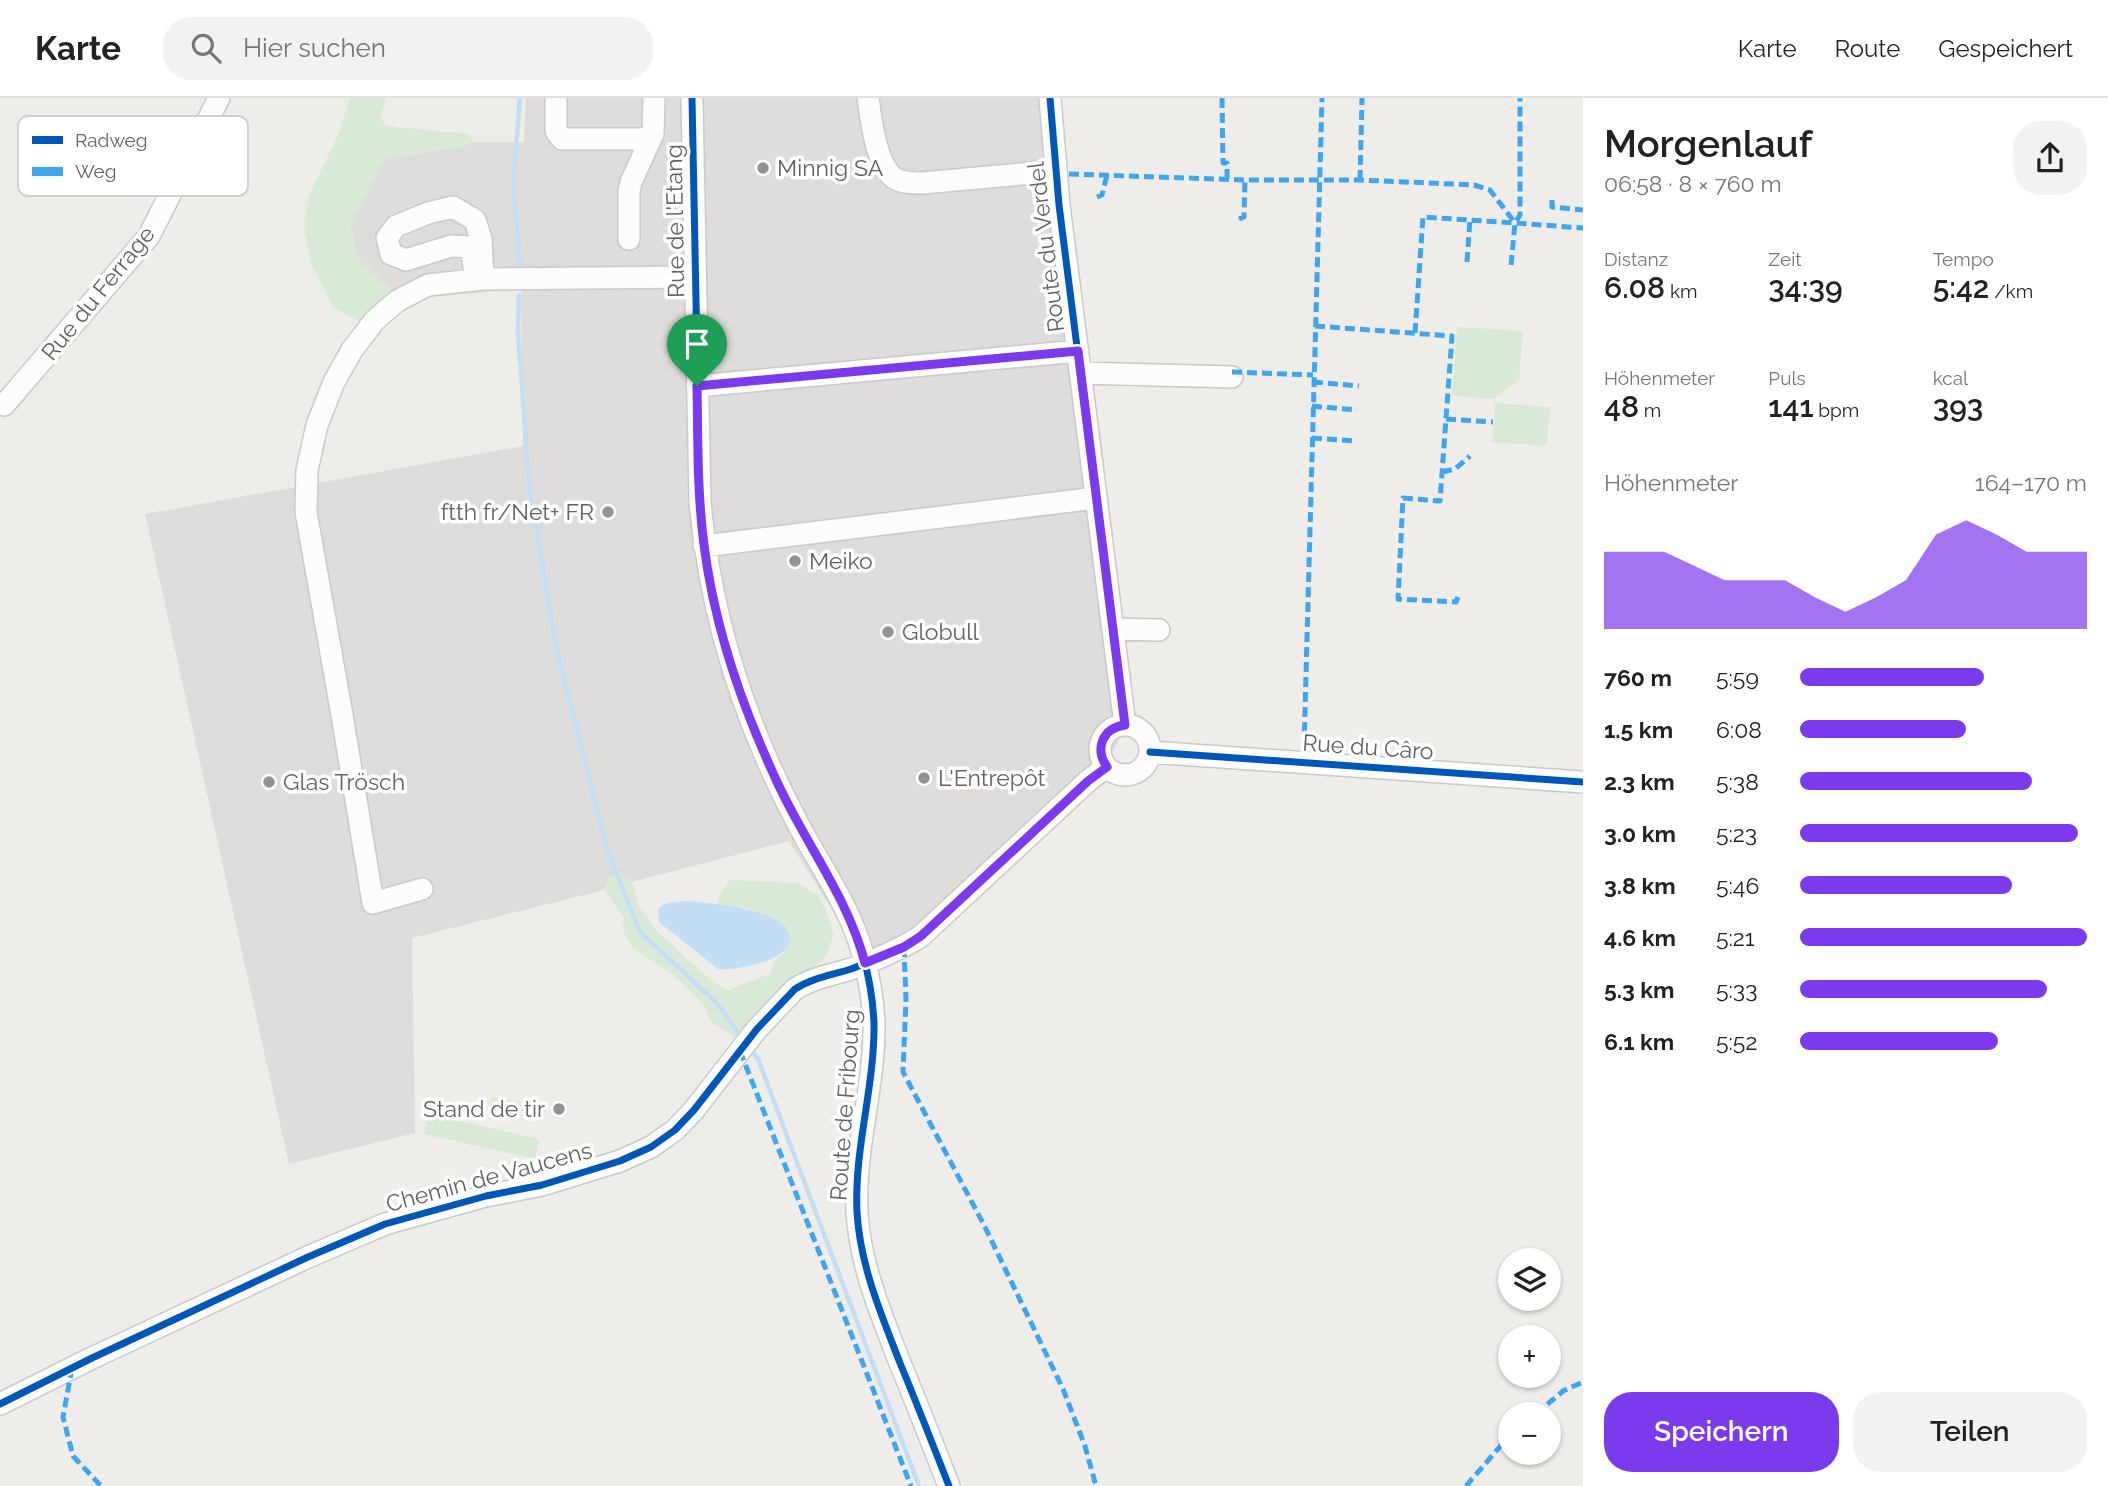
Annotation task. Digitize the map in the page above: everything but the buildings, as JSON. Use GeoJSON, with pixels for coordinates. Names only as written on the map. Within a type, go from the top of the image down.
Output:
{"type":"FeatureCollection","features":[{"type":"Feature","properties":{"kind":"street","name":"Rue du Ferrage"},"geometry":{"type":"LineString","coordinates":[[210,116],[219,98]]}},
{"type":"Feature","properties":{"kind":"street"},"geometry":{"type":"LineString","coordinates":[[555,98],[556,131],[562,139],[642,139],[653,134]]}},
{"type":"Feature","properties":{"kind":"street"},"geometry":{"type":"LineString","coordinates":[[629,239],[629,191],[653,134],[654,98]]}},
{"type":"Feature","properties":{"kind":"street","name":"Rue de l'Etang"},"geometry":{"type":"LineString","coordinates":[[692,98],[700,502],[704,546],[723,638],[756,736],[795,820],[849,916],[865,963]]}},
{"type":"Feature","properties":{"kind":"street"},"geometry":{"type":"LineString","coordinates":[[868,98],[882,160],[895,178],[902,181],[922,183],[1056,171]]}},
{"type":"Feature","properties":{"kind":"street","name":"Route du Verdel"},"geometry":{"type":"LineString","coordinates":[[1050,98],[1056,171],[1125,725]]}},
{"type":"Feature","properties":{"kind":"street","name":"Rue du Ferrage"},"geometry":{"type":"LineString","coordinates":[[4,405],[149,236],[169,196]]}},
{"type":"Feature","properties":{"kind":"street"},"geometry":{"type":"LineString","coordinates":[[453,207],[475,220],[481,239],[479,279],[471,247],[451,247],[406,260],[391,254],[387,238],[396,226],[428,213],[453,207]]}},
{"type":"Feature","properties":{"kind":"street"},"geometry":{"type":"LineString","coordinates":[[422,889],[373,903],[306,512],[307,470],[317,425],[334,382],[352,350],[375,320],[397,301],[428,285],[479,279],[695,277]]}},
{"type":"Feature","properties":{"kind":"street"},"geometry":{"type":"LineString","coordinates":[[697,386],[1078,351]]}},
{"type":"Feature","properties":{"kind":"street"},"geometry":{"type":"LineString","coordinates":[[1081,373],[1232,377]]}},
{"type":"Feature","properties":{"kind":"street"},"geometry":{"type":"LineString","coordinates":[[704,546],[1096,498]]}},
{"type":"Feature","properties":{"kind":"street"},"geometry":{"type":"LineString","coordinates":[[1114,629],[1159,630]]}},
{"type":"Feature","properties":{"kind":"street"},"geometry":{"type":"LineString","coordinates":[[1125,725],[1141,730],[1146,736],[1150,752],[1145,765],[1133,774],[1119,774],[1107,767],[1102,760],[1101,744],[1110,730],[1125,725]]}},
{"type":"Feature","properties":{"kind":"street","name":"Rue du Câro"},"geometry":{"type":"LineString","coordinates":[[1150,752],[1583,782]]}},
{"type":"Feature","properties":{"kind":"street"},"geometry":{"type":"LineString","coordinates":[[865,963],[904,947],[921,936],[1088,781],[1107,767]]}},
{"type":"Feature","properties":{"kind":"street","name":"Chemin de Vaucens"},"geometry":{"type":"LineString","coordinates":[[0,1404],[260,1279],[385,1224],[486,1196],[542,1185],[621,1161],[642,1151],[676,1130],[778,1005],[803,984],[865,963]]}},
{"type":"Feature","properties":{"kind":"street","name":"Route de Fribourg"},"geometry":{"type":"LineString","coordinates":[[865,963],[872,998],[874,1031],[857,1173],[859,1233],[873,1293],[949,1486]]}},
{"type":"Feature","properties":{"kind":"shaded area"},"geometry":{"type":"Polygon","coordinates":[[[526,98],[1050,98],[1125,725],[1106,767],[921,936],[865,963],[789,841],[632,882],[621,875],[610,878],[604,890],[412,938],[415,1133],[289,1164],[145,514],[523,446],[521,289],[350,304],[323,233],[373,142],[524,142],[526,98]]]}},
{"type":"Feature","properties":{"kind":"green space"},"geometry":{"type":"Polygon","coordinates":[[[350,98],[386,98],[380,118],[387,126],[467,134],[475,142],[463,147],[385,159],[351,226],[357,257],[392,291],[375,320],[360,322],[333,307],[311,264],[304,225],[309,195],[339,133],[350,98]]]}},
{"type":"Feature","properties":{"kind":"green space"},"geometry":{"type":"Polygon","coordinates":[[[1457,327],[1523,331],[1519,380],[1493,399],[1452,396],[1457,327]]]}},
{"type":"Feature","properties":{"kind":"green space"},"geometry":{"type":"Polygon","coordinates":[[[1495,403],[1550,407],[1547,446],[1492,442],[1495,403]]]}},
{"type":"Feature","properties":{"kind":"green space"},"geometry":{"type":"Polygon","coordinates":[[[621,875],[632,882],[638,905],[658,932],[713,982],[728,990],[770,974],[776,958],[784,953],[789,942],[782,923],[746,908],[717,906],[719,896],[730,880],[797,883],[819,896],[834,935],[825,958],[738,1039],[712,1023],[703,1004],[672,974],[632,947],[624,932],[623,917],[604,890],[609,878],[621,875]]]}},
{"type":"Feature","properties":{"kind":"green space"},"geometry":{"type":"Polygon","coordinates":[[[492,1097],[546,1107],[544,1117],[489,1106],[492,1097]]]}},
{"type":"Feature","properties":{"kind":"green space"},"geometry":{"type":"Polygon","coordinates":[[[429,1114],[539,1139],[535,1159],[424,1134],[429,1114]]]}},
{"type":"Feature","properties":{"kind":"water"},"geometry":{"type":"Polygon","coordinates":[[[684,901],[766,915],[784,926],[790,937],[788,946],[780,954],[754,965],[718,969],[659,922],[658,910],[661,906],[684,901]]]}},
{"type":"Feature","properties":{"kind":"waterway"},"geometry":{"type":"LineString","coordinates":[[520,98],[513,185],[520,262]]}},
{"type":"Feature","properties":{"kind":"waterway"},"geometry":{"type":"LineString","coordinates":[[519,295],[518,331],[529,484],[556,647],[608,852],[640,932],[716,1002],[742,1038]]}},
{"type":"Feature","properties":{"kind":"waterway"},"geometry":{"type":"LineString","coordinates":[[750,1048],[758,1059],[919,1486]]}},
{"type":"Feature","properties":{"kind":"marked path"},"geometry":{"type":"LineString","coordinates":[[1222,98],[1223,163],[1227,163],[1227,179]]}},
{"type":"Feature","properties":{"kind":"marked path"},"geometry":{"type":"LineString","coordinates":[[1304,747],[1322,98]]}},
{"type":"Feature","properties":{"kind":"marked path"},"geometry":{"type":"LineString","coordinates":[[1360,180],[1362,98]]}},
{"type":"Feature","properties":{"kind":"marked path"},"geometry":{"type":"LineString","coordinates":[[1511,265],[1515,223],[1520,215],[1520,98]]}},
{"type":"Feature","properties":{"kind":"marked path"},"geometry":{"type":"LineString","coordinates":[[1069,174],[1474,185],[1490,190],[1515,223],[1583,228]]}},
{"type":"Feature","properties":{"kind":"marked path"},"geometry":{"type":"LineString","coordinates":[[1097,197],[1102,195],[1107,175]]}},
{"type":"Feature","properties":{"kind":"marked path"},"geometry":{"type":"LineString","coordinates":[[1239,219],[1244,217],[1245,180]]}},
{"type":"Feature","properties":{"kind":"marked path"},"geometry":{"type":"LineString","coordinates":[[1552,200],[1552,207],[1583,210]]}},
{"type":"Feature","properties":{"kind":"marked path"},"geometry":{"type":"LineString","coordinates":[[1415,333],[1423,217],[1515,223]]}},
{"type":"Feature","properties":{"kind":"marked path"},"geometry":{"type":"LineString","coordinates":[[1467,262],[1470,220]]}},
{"type":"Feature","properties":{"kind":"marked path"},"geometry":{"type":"LineString","coordinates":[[1315,326],[1452,336],[1440,501],[1403,498],[1398,599],[1456,602],[1458,597]]}},
{"type":"Feature","properties":{"kind":"marked path"},"geometry":{"type":"LineString","coordinates":[[1232,372],[1313,375]]}},
{"type":"Feature","properties":{"kind":"marked path"},"geometry":{"type":"LineString","coordinates":[[1313,382],[1359,386]]}},
{"type":"Feature","properties":{"kind":"marked path"},"geometry":{"type":"LineString","coordinates":[[1312,406],[1357,410]]}},
{"type":"Feature","properties":{"kind":"marked path"},"geometry":{"type":"LineString","coordinates":[[1446,419],[1493,422]]}},
{"type":"Feature","properties":{"kind":"marked path"},"geometry":{"type":"LineString","coordinates":[[1312,438],[1356,441]]}},
{"type":"Feature","properties":{"kind":"marked path"},"geometry":{"type":"LineString","coordinates":[[1442,472],[1455,469],[1470,456]]}},
{"type":"Feature","properties":{"kind":"marked path"},"geometry":{"type":"LineString","coordinates":[[904,947],[906,999],[903,1072],[984,1225],[1063,1389],[1085,1446],[1096,1486]]}},
{"type":"Feature","properties":{"kind":"marked path"},"geometry":{"type":"LineString","coordinates":[[740,1051],[911,1486]]}},
{"type":"Feature","properties":{"kind":"marked path"},"geometry":{"type":"LineString","coordinates":[[72,1368],[63,1417],[73,1456],[101,1486]]}},
{"type":"Feature","properties":{"kind":"marked path"},"geometry":{"type":"LineString","coordinates":[[1550,1402],[1563,1391],[1583,1382]]}},
{"type":"Feature","properties":{"kind":"marked path"},"geometry":{"type":"LineString","coordinates":[[1466,1486],[1498,1449]]}},
{"type":"Feature","properties":{"kind":"cycle path"},"geometry":{"type":"LineString","coordinates":[[692,98],[700,502],[712,584],[732,664],[760,742],[776,781],[842,902],[863,955],[874,1023],[857,1188],[862,1251],[879,1308],[949,1486]]}},
{"type":"Feature","properties":{"kind":"cycle path"},"geometry":{"type":"LineString","coordinates":[[1050,98],[1059,205],[1125,725]]}},
{"type":"Feature","properties":{"kind":"cycle path"},"geometry":{"type":"LineString","coordinates":[[1150,752],[1583,782]]}},
{"type":"Feature","properties":{"kind":"cycle path"},"geometry":{"type":"LineString","coordinates":[[0,1404],[308,1257],[385,1224],[486,1196],[542,1185],[620,1161],[651,1147],[675,1130],[694,1110],[757,1029],[795,989],[815,979],[878,958],[921,936],[1106,767]]}},
{"type":"Feature","properties":{"kind":"place","name":"Minnig SA"},"geometry":{"type":"Point","coordinates":[763,168]}},
{"type":"Feature","properties":{"kind":"place","name":"ftth fr/Net+ FR"},"geometry":{"type":"Point","coordinates":[608,512]}},
{"type":"Feature","properties":{"kind":"place","name":"Meiko"},"geometry":{"type":"Point","coordinates":[795,561]}},
{"type":"Feature","properties":{"kind":"place","name":"Globull"},"geometry":{"type":"Point","coordinates":[888,632]}},
{"type":"Feature","properties":{"kind":"place","name":"L'Entrepôt"},"geometry":{"type":"Point","coordinates":[924,778]}},
{"type":"Feature","properties":{"kind":"place","name":"Glas Trösch"},"geometry":{"type":"Point","coordinates":[269,782]}},
{"type":"Feature","properties":{"kind":"place","name":"Stand de tir"},"geometry":{"type":"Point","coordinates":[559,1109]}},
{"type":"Feature","properties":{"kind":"route"},"geometry":{"type":"LineString","coordinates":[[1078,351],[1124,699],[1125,725],[1117,726],[1104,736],[1100,752],[1107,767],[1088,781],[921,936],[904,947],[865,963],[849,916],[795,820],[774,776],[756,736],[730,664],[704,546],[697,386],[1078,351]]}}]}
